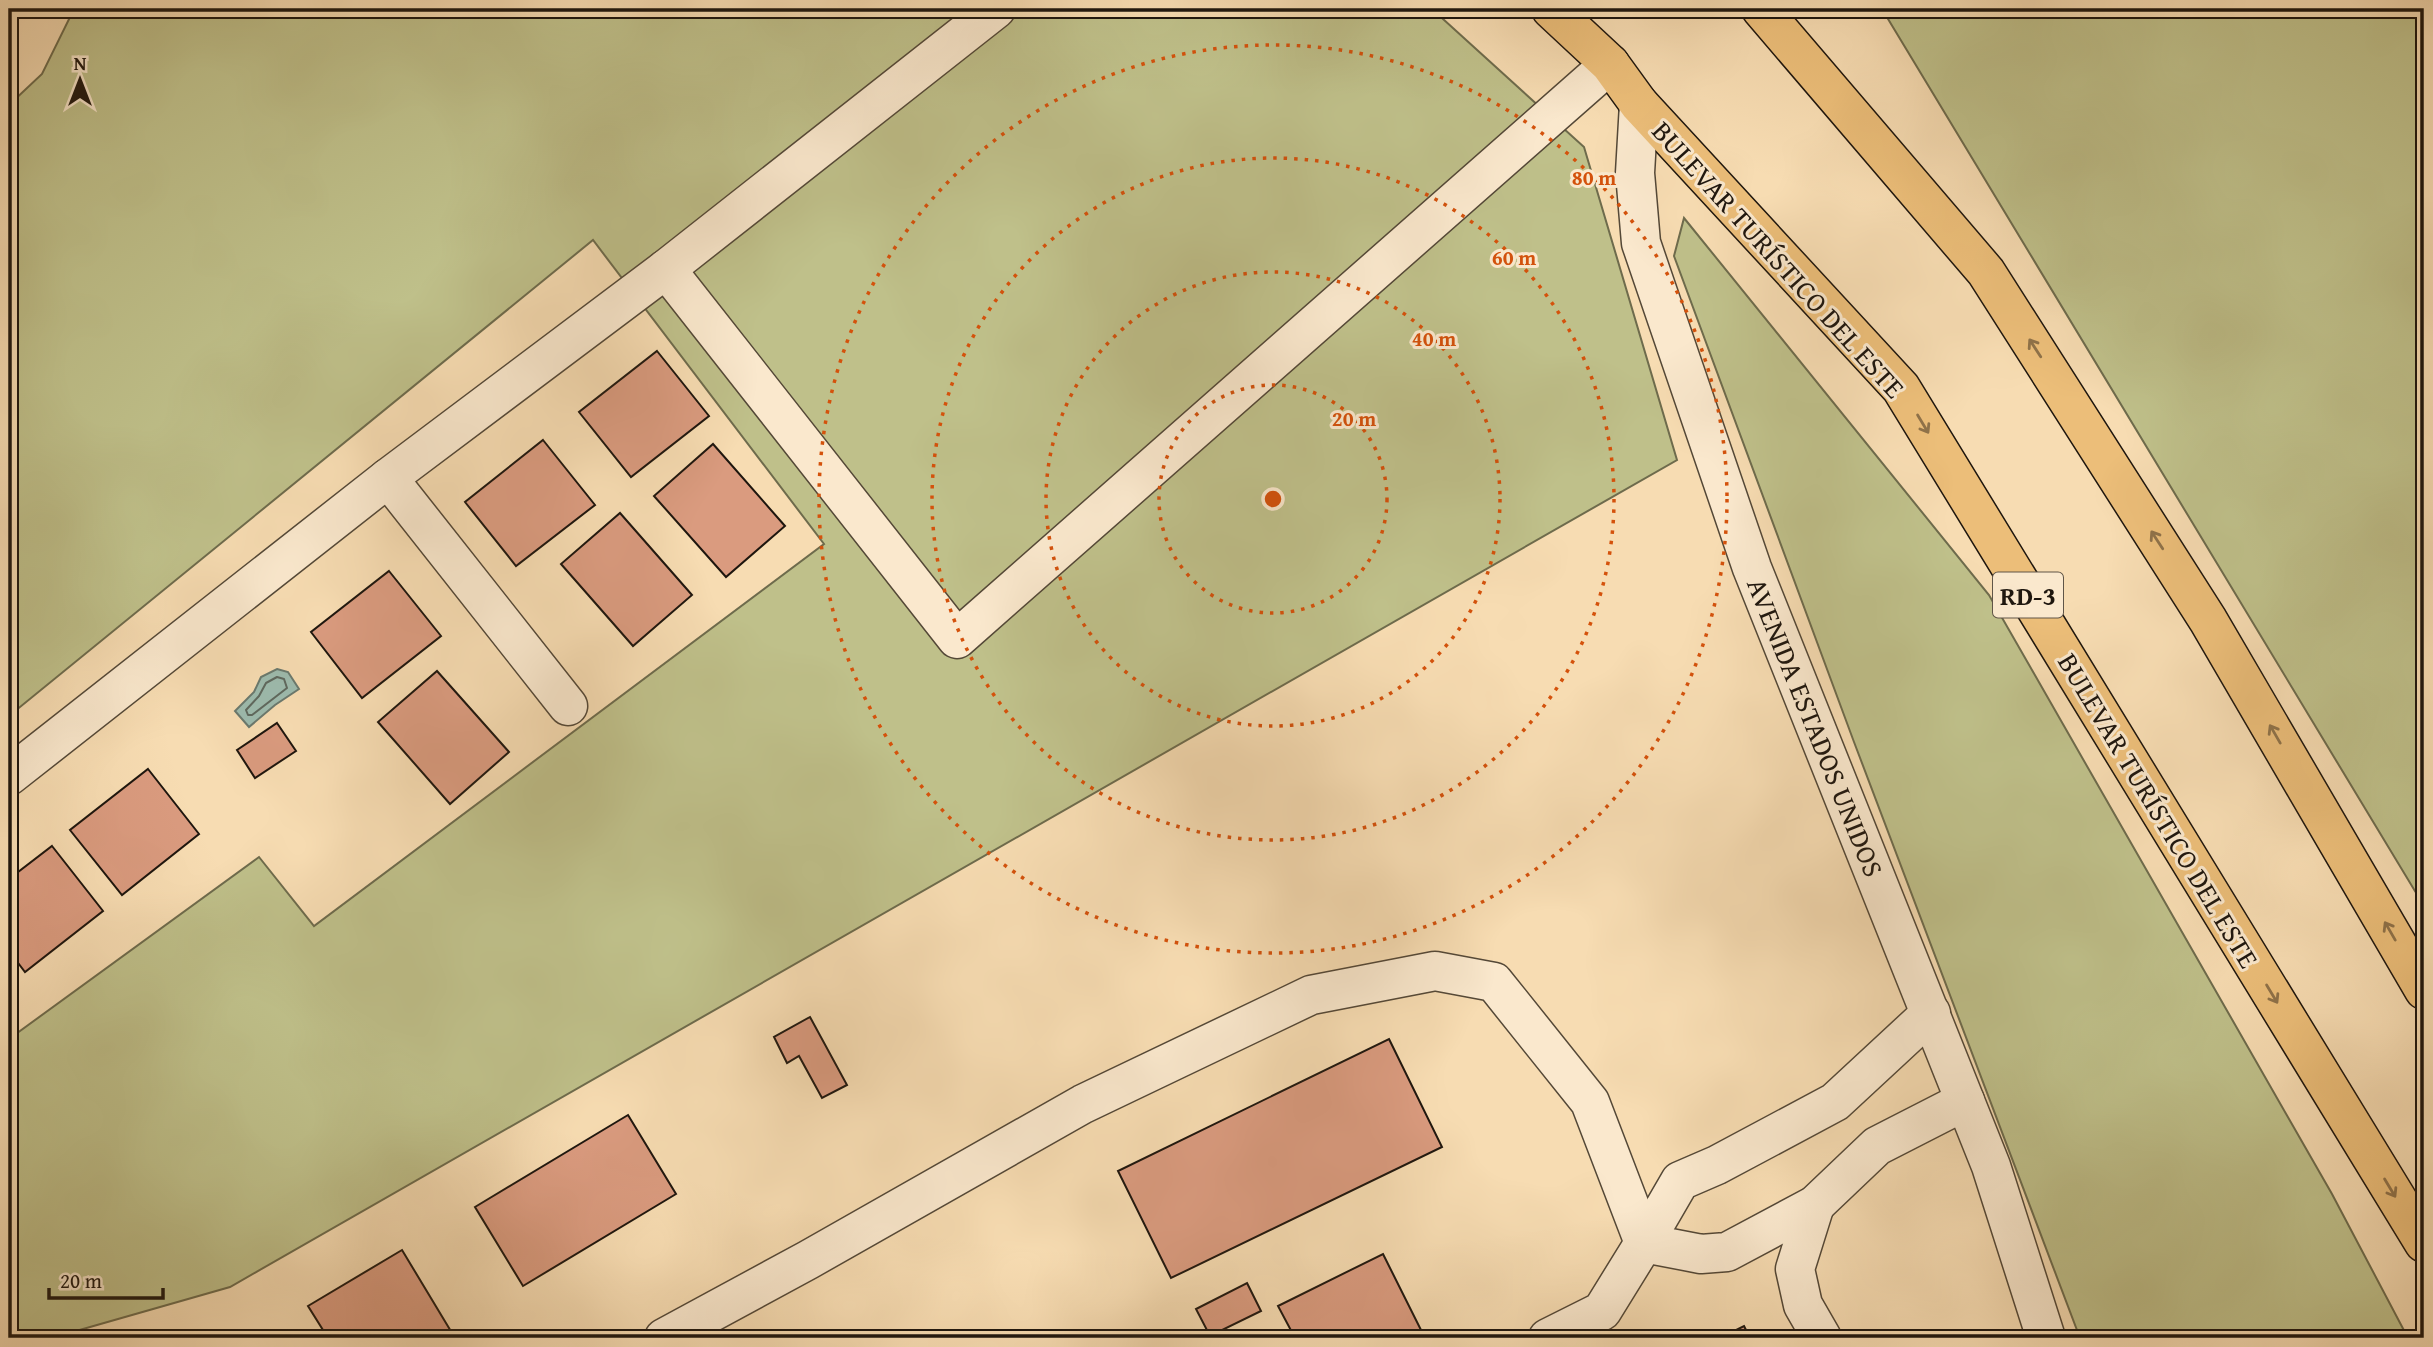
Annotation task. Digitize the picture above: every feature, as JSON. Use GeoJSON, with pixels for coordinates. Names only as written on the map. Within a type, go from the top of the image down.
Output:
{"type":"FeatureCollection","features":[{"type":"Feature","properties":{"kind":"highway","name":"BULEVAR TURÍSTICO DEL ESTE"},"geometry":{"type":"LineString","coordinates":[[1551,9],[1610,64],[1639,104],[1901,388],[2424,1243]]}},
{"type":"Feature","properties":{"kind":"highway"},"geometry":{"type":"LineString","coordinates":[[1761,9],[1986,272],[2208,620],[2424,989]]}},
{"type":"Feature","properties":{"kind":"street"},"geometry":{"type":"LineString","coordinates":[[9,776],[388,478],[666,269],[996,9]]}},
{"type":"Feature","properties":{"kind":"street"},"geometry":{"type":"LineString","coordinates":[[666,269],[957,639],[1610,64]]}},
{"type":"Feature","properties":{"kind":"street","name":"AVENIDA ESTADOS UNIDOS"},"geometry":{"type":"LineString","coordinates":[[1639,104],[1635,173],[1641,243],[1752,568],[1991,1166],[2046,1338]]}},
{"type":"Feature","properties":{"kind":"street"},"geometry":{"type":"LineString","coordinates":[[388,478],[568,706]]}},
{"type":"Feature","properties":{"kind":"street"},"geometry":{"type":"LineString","coordinates":[[664,1338],[808,1261],[1083,1104],[1311,995],[1435,971],[1494,982],[1590,1102],[1644,1244]]}},
{"type":"Feature","properties":{"kind":"street"},"geometry":{"type":"LineString","coordinates":[[1548,1338],[1604,1325],[1644,1244],[1680,1181],[1717,1165],[1835,1102],[1931,1013]]}},
{"type":"Feature","properties":{"kind":"street"},"geometry":{"type":"LineString","coordinates":[[1644,1244],[1701,1254],[1727,1252],[1815,1205],[1877,1146],[1965,1101]]}},
{"type":"Feature","properties":{"kind":"street"},"geometry":{"type":"LineString","coordinates":[[1815,1205],[1795,1269],[1803,1305],[1822,1338]]}},
{"type":"Feature","properties":{"kind":"green space"},"geometry":{"type":"Polygon","coordinates":[[[74,9],[1432,9],[1584,147],[1677,460],[230,1287],[76,1331],[77,1338],[9,1338],[9,1039],[259,857],[314,926],[824,544],[593,240],[9,716],[9,105],[42,74],[74,9]]]}},
{"type":"Feature","properties":{"kind":"green space"},"geometry":{"type":"Polygon","coordinates":[[[1882,9],[2424,9],[2424,906],[1882,9]]]}},
{"type":"Feature","properties":{"kind":"green space"},"geometry":{"type":"Polygon","coordinates":[[[1684,218],[1989,595],[2332,1194],[2408,1338],[2080,1338],[1854,742],[1674,256],[1684,218]]]}},
{"type":"Feature","properties":{"kind":"water"},"geometry":{"type":"Polygon","coordinates":[[[277,669],[288,672],[299,689],[249,727],[235,711],[254,692],[261,677],[277,669]]]}},
{"type":"Feature","properties":{"kind":"building"},"geometry":{"type":"Polygon","coordinates":[[[657,351],[709,416],[631,477],[579,412],[657,351]]]}},
{"type":"Feature","properties":{"kind":"building"},"geometry":{"type":"Polygon","coordinates":[[[543,440],[595,505],[516,566],[465,502],[543,440]]]}},
{"type":"Feature","properties":{"kind":"building"},"geometry":{"type":"Polygon","coordinates":[[[713,444],[785,526],[726,577],[654,496],[713,444]]]}},
{"type":"Feature","properties":{"kind":"building"},"geometry":{"type":"Polygon","coordinates":[[[620,513],[692,595],[633,646],[561,564],[620,513]]]}},
{"type":"Feature","properties":{"kind":"building"},"geometry":{"type":"Polygon","coordinates":[[[389,571],[441,636],[362,698],[311,632],[389,571]]]}},
{"type":"Feature","properties":{"kind":"building"},"geometry":{"type":"Polygon","coordinates":[[[437,671],[509,752],[450,804],[378,722],[437,671]]]}},
{"type":"Feature","properties":{"kind":"building"},"geometry":{"type":"Polygon","coordinates":[[[277,723],[296,751],[255,778],[237,750],[277,723]]]}},
{"type":"Feature","properties":{"kind":"building"},"geometry":{"type":"Polygon","coordinates":[[[148,769],[199,834],[122,895],[70,830],[148,769]]]}},
{"type":"Feature","properties":{"kind":"building"},"geometry":{"type":"Polygon","coordinates":[[[52,846],[103,911],[25,972],[9,951],[9,879],[52,846]]]}},
{"type":"Feature","properties":{"kind":"building"},"geometry":{"type":"Polygon","coordinates":[[[810,1017],[847,1085],[822,1098],[799,1056],[787,1063],[774,1037],[810,1017]]]}},
{"type":"Feature","properties":{"kind":"building"},"geometry":{"type":"Polygon","coordinates":[[[1389,1039],[1442,1147],[1171,1278],[1118,1171],[1389,1039]]]}},
{"type":"Feature","properties":{"kind":"building"},"geometry":{"type":"Polygon","coordinates":[[[628,1115],[676,1194],[523,1286],[475,1207],[628,1115]]]}},
{"type":"Feature","properties":{"kind":"building"},"geometry":{"type":"Polygon","coordinates":[[[402,1250],[455,1338],[328,1338],[308,1306],[402,1250]]]}},
{"type":"Feature","properties":{"kind":"building"},"geometry":{"type":"Polygon","coordinates":[[[1383,1254],[1425,1338],[1295,1338],[1278,1306],[1383,1254]]]}},
{"type":"Feature","properties":{"kind":"building"},"geometry":{"type":"Polygon","coordinates":[[[1247,1283],[1261,1311],[1210,1336],[1196,1309],[1247,1283]]]}},
{"type":"Feature","properties":{"kind":"building"},"geometry":{"type":"Polygon","coordinates":[[[1744,1326],[1750,1338],[1720,1338],[1744,1326]]]}}]}
